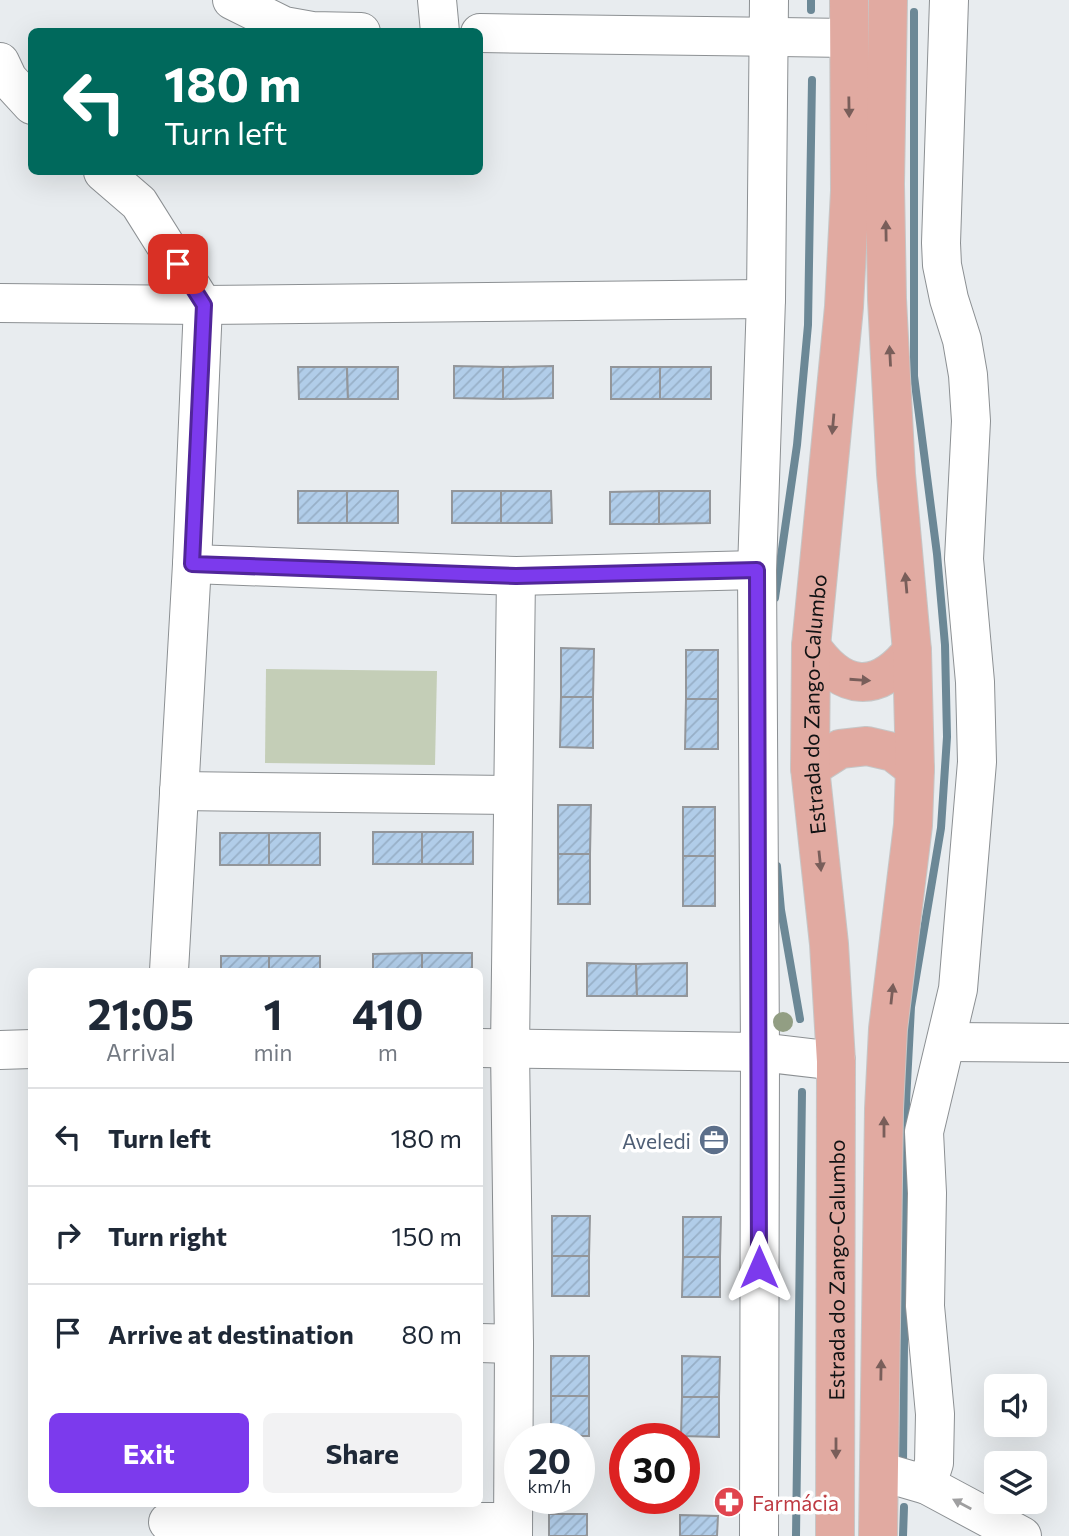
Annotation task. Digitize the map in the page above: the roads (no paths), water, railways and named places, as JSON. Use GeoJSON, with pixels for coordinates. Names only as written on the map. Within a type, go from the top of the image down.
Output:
{"type":"FeatureCollection","features":[{"type":"Feature","properties":{"kind":"main road","name":"Estrada do Zango-Calumbo"},"geometry":{"type":"LineString","coordinates":[[835,1536],[836,1061],[829,944],[810,768],[811,646],[844,307],[850,191],[809,38],[849,0]]}},
{"type":"Feature","properties":{"kind":"main road","name":"Estrada do Zango-Calumbo"},"geometry":{"type":"LineString","coordinates":[[878,1536],[886,1062],[911,851],[915,769],[912,651],[896,474],[887,299],[885,184],[888,0]]}},
{"type":"Feature","properties":{"kind":"main road"},"geometry":{"type":"LineString","coordinates":[[811,646],[825,666],[842,678],[863,683],[883,678],[900,667],[912,651]]}},
{"type":"Feature","properties":{"kind":"main road"},"geometry":{"type":"LineString","coordinates":[[810,768],[840,749],[867,746],[894,752],[915,769]]}},
{"type":"Feature","properties":{"kind":"street"},"geometry":{"type":"LineString","coordinates":[[232,0],[284,26],[295,28]]}},
{"type":"Feature","properties":{"kind":"street"},"geometry":{"type":"LineString","coordinates":[[437,0],[440,28]]}},
{"type":"Feature","properties":{"kind":"street"},"geometry":{"type":"LineString","coordinates":[[769,0],[809,38]]}},
{"type":"Feature","properties":{"kind":"street"},"geometry":{"type":"LineString","coordinates":[[927,1485],[934,1462],[935,1414],[925,1306],[927,1194],[924,1132],[958,989],[977,762],[975,682],[964,559],[971,421],[968,375],[962,340],[942,265],[941,243],[949,0]]}},
{"type":"Feature","properties":{"kind":"street"},"geometry":{"type":"LineString","coordinates":[[483,33],[809,38]]}},
{"type":"Feature","properties":{"kind":"street"},"geometry":{"type":"LineString","coordinates":[[758,1536],[760,1052],[757,570],[766,299],[809,38]]}},
{"type":"Feature","properties":{"kind":"street"},"geometry":{"type":"LineString","coordinates":[[0,62],[8,79],[28,101]]}},
{"type":"Feature","properties":{"kind":"street"},"geometry":{"type":"LineString","coordinates":[[106,175],[139,203],[204,305],[169,968]]}},
{"type":"Feature","properties":{"kind":"street"},"geometry":{"type":"LineString","coordinates":[[0,303],[204,305],[766,299]]}},
{"type":"Feature","properties":{"kind":"street"},"geometry":{"type":"LineString","coordinates":[[192,564],[516,576],[757,570]]}},
{"type":"Feature","properties":{"kind":"street"},"geometry":{"type":"LineString","coordinates":[[168,1520],[513,1529],[497,1343],[495,1049],[513,795],[516,576]]}},
{"type":"Feature","properties":{"kind":"street"},"geometry":{"type":"LineString","coordinates":[[179,791],[513,795]]}},
{"type":"Feature","properties":{"kind":"street"},"geometry":{"type":"LineString","coordinates":[[947,1042],[1069,1043]]}},
{"type":"Feature","properties":{"kind":"street"},"geometry":{"type":"LineString","coordinates":[[0,1050],[28,1049]]}},
{"type":"Feature","properties":{"kind":"street"},"geometry":{"type":"LineString","coordinates":[[495,1049],[760,1052],[836,1061]]}},
{"type":"Feature","properties":{"kind":"street"},"geometry":{"type":"LineString","coordinates":[[879,1471],[927,1485],[1022,1536]]}},
{"type":"Feature","properties":{"kind":"waterway"},"geometry":{"type":"LineString","coordinates":[[811,0],[811,10]]}},
{"type":"Feature","properties":{"kind":"waterway"},"geometry":{"type":"LineString","coordinates":[[903,1464],[906,1102],[911,1007],[941,828],[947,737],[945,645],[937,554],[914,376],[914,12]]}},
{"type":"Feature","properties":{"kind":"waterway"},"geometry":{"type":"LineString","coordinates":[[775,598],[797,445],[808,325],[812,80]]}},
{"type":"Feature","properties":{"kind":"waterway"},"geometry":{"type":"LineString","coordinates":[[777,866],[781,910],[800,1019]]}},
{"type":"Feature","properties":{"kind":"waterway"},"geometry":{"type":"LineString","coordinates":[[796,1536],[802,1092]]}},
{"type":"Feature","properties":{"kind":"waterway"},"geometry":{"type":"LineString","coordinates":[[903,1536],[904,1507]]}},
{"type":"Feature","properties":{"kind":"place","name":"Aveledi"},"geometry":{"type":"Point","coordinates":[714,1140]}},
{"type":"Feature","properties":{"kind":"place","name":"Farmácia"},"geometry":{"type":"Point","coordinates":[729,1502]}}]}
